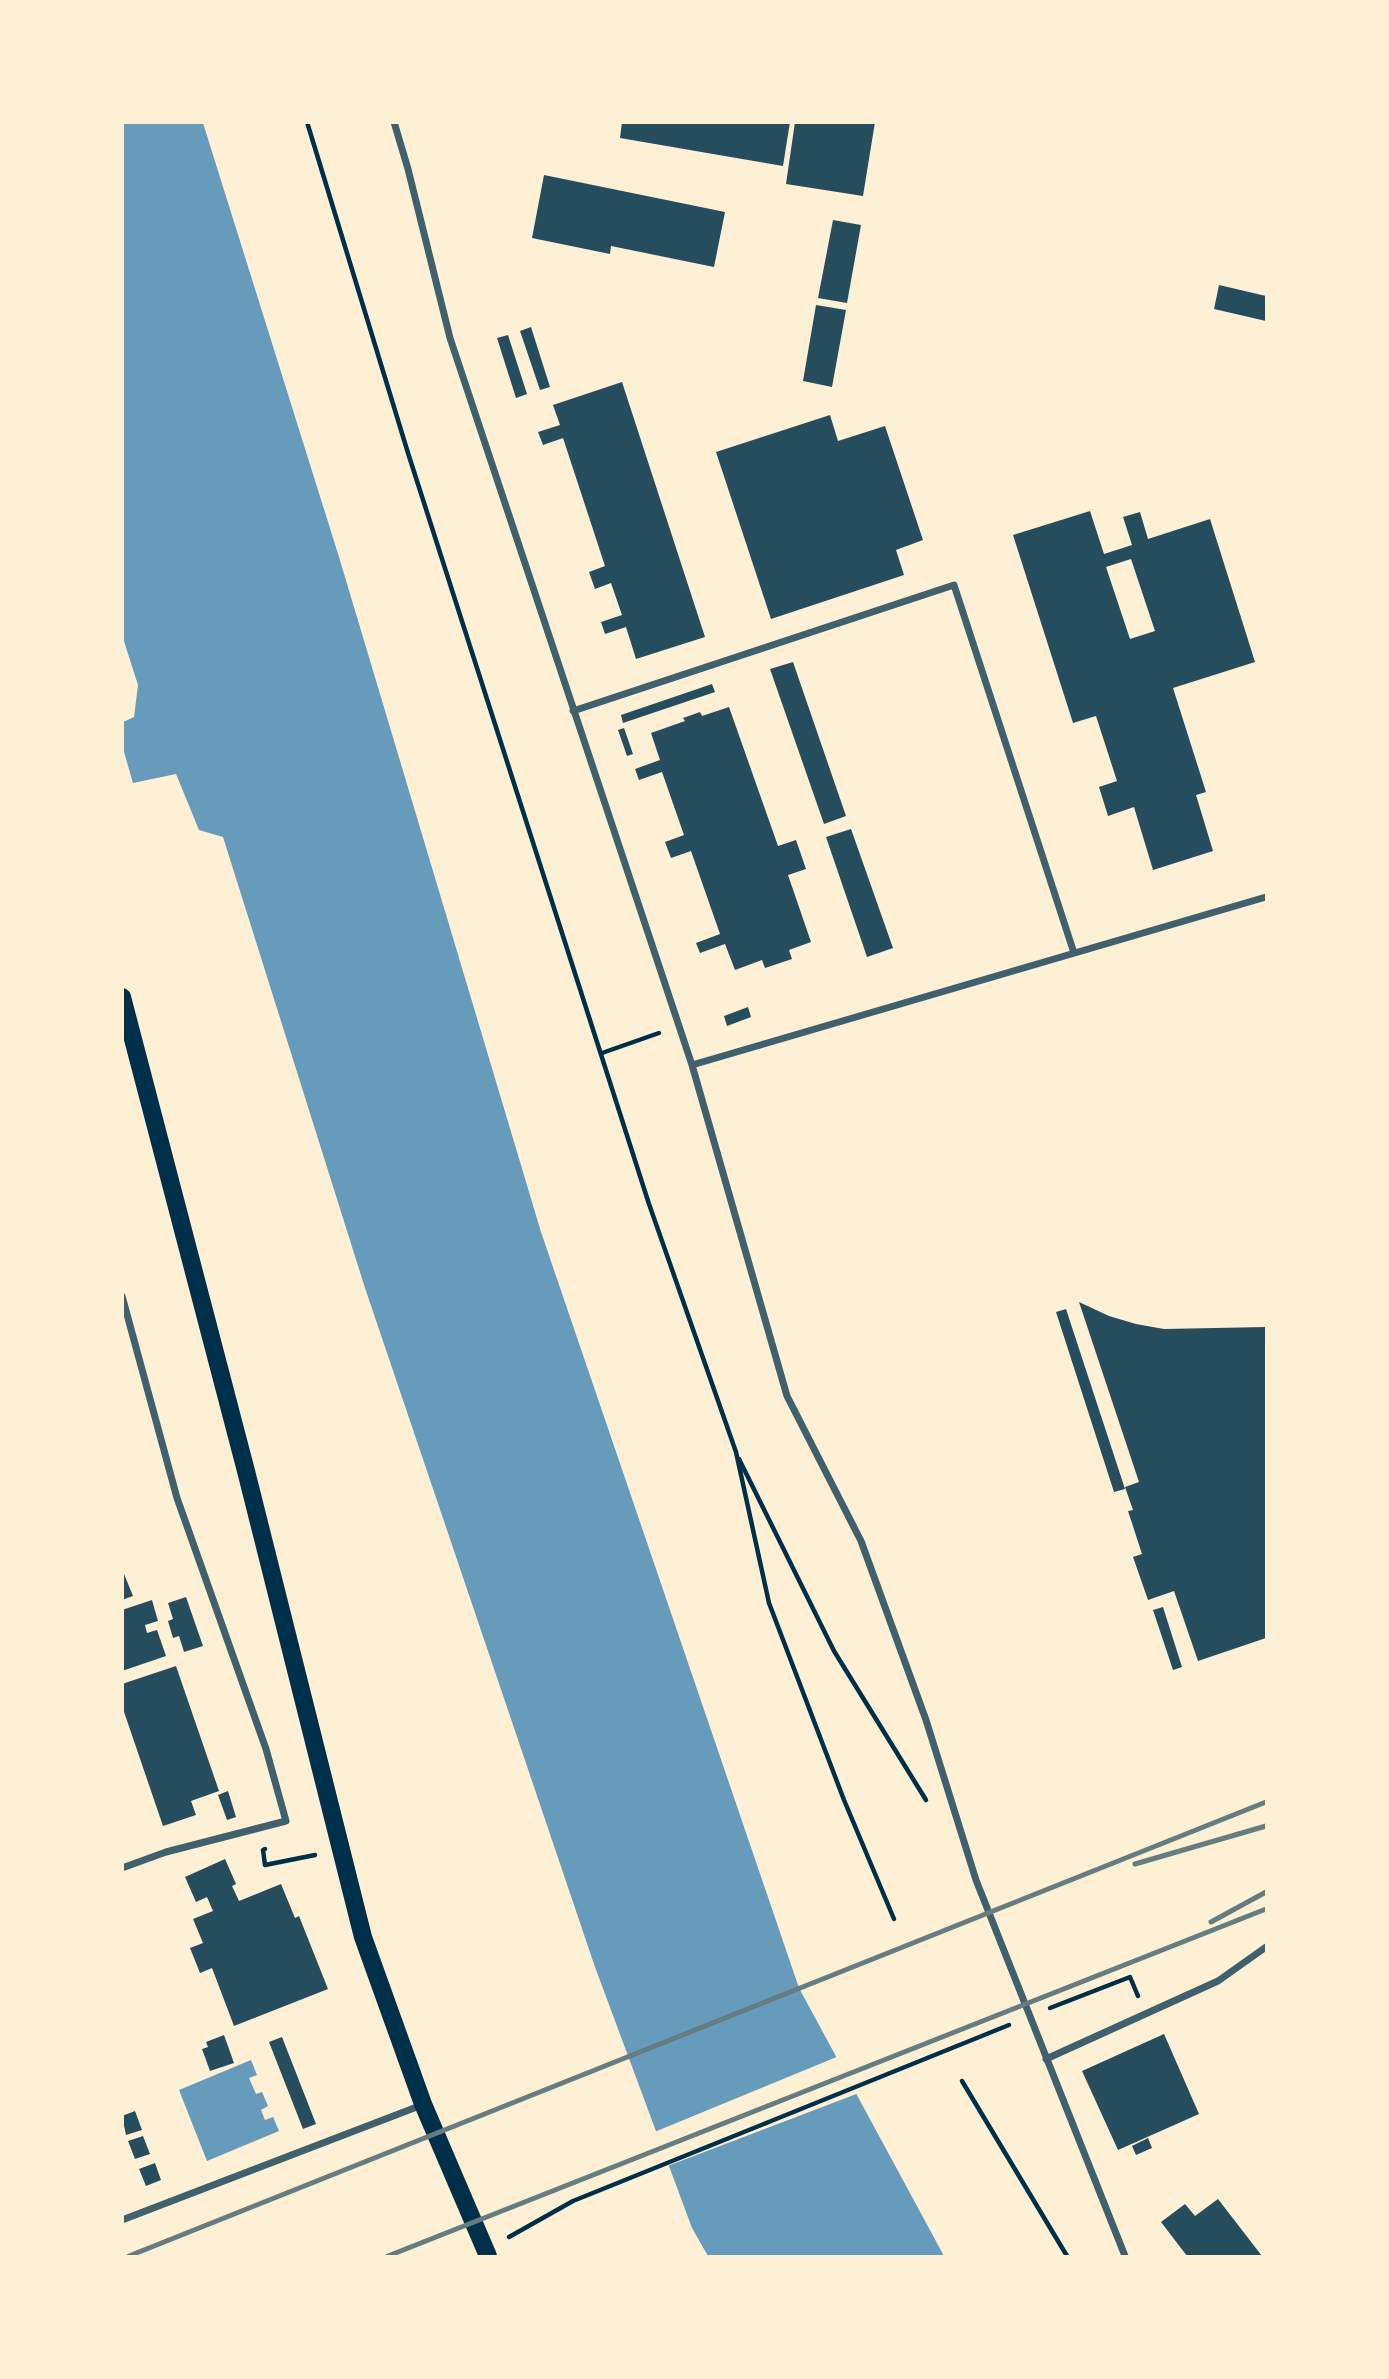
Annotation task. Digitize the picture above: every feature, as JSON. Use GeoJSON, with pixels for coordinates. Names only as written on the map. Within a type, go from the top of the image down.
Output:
{"type":"FeatureCollection","features":[{"type":"Feature","properties":{"kind":"main road"},"geometry":{"type":"LineString","coordinates":[[122,997],[246,1471],[363,1937],[423,2104],[488,2256]]}},
{"type":"Feature","properties":{"kind":"street"},"geometry":{"type":"LineString","coordinates":[[394,122],[450,338],[692,1065],[787,1396],[860,1541],[926,1720],[976,1881],[1125,2256]]}},
{"type":"Feature","properties":{"kind":"street"},"geometry":{"type":"LineString","coordinates":[[573,711],[954,585],[1074,953]]}},
{"type":"Feature","properties":{"kind":"street"},"geometry":{"type":"LineString","coordinates":[[692,1065],[1266,897]]}},
{"type":"Feature","properties":{"kind":"street"},"geometry":{"type":"LineString","coordinates":[[122,1296],[177,1497],[266,1749],[286,1821],[166,1852],[122,1868]]}},
{"type":"Feature","properties":{"kind":"street"},"geometry":{"type":"LineString","coordinates":[[1046,2059],[1218,1982],[1266,1947]]}},
{"type":"Feature","properties":{"kind":"street"},"geometry":{"type":"LineString","coordinates":[[122,2220],[423,2104]]}},
{"type":"Feature","properties":{"kind":"path"},"geometry":{"type":"LineString","coordinates":[[307,122],[408,453],[649,1205],[736,1452],[834,1651],[932,1810]]}},
{"type":"Feature","properties":{"kind":"path"},"geometry":{"type":"LineString","coordinates":[[601,1053],[679,1025]]}},
{"type":"Feature","properties":{"kind":"path"},"geometry":{"type":"LineString","coordinates":[[736,1452],[769,1602],[844,1800],[894,1919]]}},
{"type":"Feature","properties":{"kind":"path"},"geometry":{"type":"LineString","coordinates":[[275,1847],[263,1850],[265,1864],[320,1854]]}},
{"type":"Feature","properties":{"kind":"path"},"geometry":{"type":"LineString","coordinates":[[1047,2009],[1130,1977]]}},
{"type":"Feature","properties":{"kind":"path"},"geometry":{"type":"LineString","coordinates":[[508,2238],[573,2201],[1021,2020]]}},
{"type":"Feature","properties":{"kind":"path"},"geometry":{"type":"LineString","coordinates":[[962,2081],[1067,2256]]}},
{"type":"Feature","properties":{"kind":"water"},"geometry":{"type":"Polygon","coordinates":[[[122,123],[203,123],[339,557],[541,1232],[799,1988],[944,2256],[708,2256],[692,2228],[595,1967],[365,1288],[223,837],[199,830],[176,774],[133,783],[122,745],[123,722],[134,717],[138,685],[122,635],[122,123]]]}},
{"type":"Feature","properties":{"kind":"water"},"geometry":{"type":"Polygon","coordinates":[[[251,2060],[257,2075],[249,2078],[256,2094],[262,2092],[268,2106],[261,2110],[265,2120],[273,2117],[279,2131],[207,2161],[179,2090],[251,2060]]]}},
{"type":"Feature","properties":{"kind":"pier"},"geometry":{"type":"Polygon","coordinates":[[[839,2056],[859,2093],[665,2167],[652,2133],[839,2056]]]}},
{"type":"Feature","properties":{"kind":"building"},"geometry":{"type":"Polygon","coordinates":[[[622,122],[790,122],[783,166],[620,138],[622,122]]]}},
{"type":"Feature","properties":{"kind":"building"},"geometry":{"type":"Polygon","coordinates":[[[795,122],[875,122],[863,196],[786,184],[795,122]]]}},
{"type":"Feature","properties":{"kind":"building"},"geometry":{"type":"Polygon","coordinates":[[[544,175],[725,212],[714,267],[611,246],[610,254],[532,238],[544,175]]]}},
{"type":"Feature","properties":{"kind":"building"},"geometry":{"type":"Polygon","coordinates":[[[833,220],[861,225],[847,303],[818,298],[833,220]]]}},
{"type":"Feature","properties":{"kind":"building"},"geometry":{"type":"Polygon","coordinates":[[[1219,285],[1266,296],[1266,321],[1214,309],[1219,285]]]}},
{"type":"Feature","properties":{"kind":"building"},"geometry":{"type":"Polygon","coordinates":[[[816,305],[846,310],[832,387],[803,381],[816,305]]]}},
{"type":"Feature","properties":{"kind":"building"},"geometry":{"type":"Polygon","coordinates":[[[531,327],[550,387],[540,390],[520,331],[531,327]]]}},
{"type":"Feature","properties":{"kind":"building"},"geometry":{"type":"Polygon","coordinates":[[[508,335],[527,394],[516,398],[497,338],[508,335]]]}},
{"type":"Feature","properties":{"kind":"building"},"geometry":{"type":"Polygon","coordinates":[[[622,382],[705,637],[636,659],[626,627],[605,634],[601,622],[622,615],[611,583],[595,589],[589,572],[605,566],[563,438],[543,445],[538,432],[560,425],[553,405],[622,382]]]}},
{"type":"Feature","properties":{"kind":"building"},"geometry":{"type":"Polygon","coordinates":[[[830,415],[838,441],[885,426],[923,540],[896,550],[904,575],[771,619],[716,452],[830,415]]]}},
{"type":"Feature","properties":{"kind":"building"},"geometry":{"type":"Polygon","coordinates":[[[1090,511],[1104,554],[1132,545],[1123,517],[1140,512],[1148,539],[1210,519],[1255,662],[1173,688],[1206,792],[1196,795],[1213,851],[1153,870],[1134,807],[1108,816],[1099,787],[1117,781],[1096,716],[1073,723],[1013,535],[1090,511]],[[1131,559],[1106,567],[1130,639],[1155,631],[1131,559]]]}},
{"type":"Feature","properties":{"kind":"building"},"geometry":{"type":"Polygon","coordinates":[[[793,662],[846,816],[824,824],[770,669],[793,662]]]}},
{"type":"Feature","properties":{"kind":"building"},"geometry":{"type":"Polygon","coordinates":[[[712,684],[715,692],[623,723],[621,715],[712,684]]]}},
{"type":"Feature","properties":{"kind":"building"},"geometry":{"type":"Polygon","coordinates":[[[729,707],[778,846],[796,840],[806,869],[788,875],[811,942],[789,950],[792,959],[765,968],[762,960],[735,970],[725,944],[700,953],[696,943],[720,934],[691,851],[671,858],[665,842],[684,835],[662,772],[639,780],[635,769],[660,760],[651,733],[685,721],[683,718],[700,712],[702,716],[729,707]]]}},
{"type":"Feature","properties":{"kind":"building"},"geometry":{"type":"Polygon","coordinates":[[[624,728],[633,754],[627,756],[618,730],[624,728]]]}},
{"type":"Feature","properties":{"kind":"building"},"geometry":{"type":"Polygon","coordinates":[[[851,829],[893,948],[867,957],[826,837],[851,829]]]}},
{"type":"Feature","properties":{"kind":"building"},"geometry":{"type":"Polygon","coordinates":[[[748,1007],[751,1017],[727,1026],[724,1016],[748,1007]]]}},
{"type":"Feature","properties":{"kind":"building"},"geometry":{"type":"Polygon","coordinates":[[[1079,1302],[1109,1316],[1164,1329],[1266,1327],[1266,1638],[1198,1661],[1174,1591],[1148,1600],[1133,1557],[1142,1554],[1128,1511],[1133,1510],[1125,1487],[1139,1482],[1079,1302]]]}},
{"type":"Feature","properties":{"kind":"building"},"geometry":{"type":"Polygon","coordinates":[[[1066,1309],[1125,1489],[1114,1492],[1056,1312],[1066,1309]]]}},
{"type":"Feature","properties":{"kind":"building"},"geometry":{"type":"Polygon","coordinates":[[[122,1569],[133,1596],[122,1600],[122,1569]]]}},
{"type":"Feature","properties":{"kind":"building"},"geometry":{"type":"Polygon","coordinates":[[[186,1597],[203,1646],[184,1652],[179,1636],[173,1638],[168,1621],[173,1619],[168,1603],[186,1597]]]}},
{"type":"Feature","properties":{"kind":"building"},"geometry":{"type":"Polygon","coordinates":[[[152,1600],[158,1621],[145,1625],[147,1633],[157,1630],[166,1656],[122,1671],[122,1610],[152,1600]]]}},
{"type":"Feature","properties":{"kind":"building"},"geometry":{"type":"Polygon","coordinates":[[[1163,1607],[1182,1667],[1173,1670],[1153,1610],[1163,1607]]]}},
{"type":"Feature","properties":{"kind":"building"},"geometry":{"type":"Polygon","coordinates":[[[176,1666],[219,1791],[191,1801],[196,1815],[163,1826],[122,1706],[122,1684],[176,1666]]]}},
{"type":"Feature","properties":{"kind":"building"},"geometry":{"type":"Polygon","coordinates":[[[228,1791],[236,1817],[227,1820],[218,1795],[228,1791]]]}},
{"type":"Feature","properties":{"kind":"building"},"geometry":{"type":"Polygon","coordinates":[[[225,1859],[236,1884],[232,1886],[239,1901],[281,1884],[295,1918],[299,1916],[328,1989],[234,2026],[212,1968],[200,1973],[190,1948],[203,1943],[193,1919],[213,1911],[207,1897],[196,1902],[185,1877],[225,1859]]]}},
{"type":"Feature","properties":{"kind":"building"},"geometry":{"type":"Polygon","coordinates":[[[1164,2034],[1199,2114],[1118,2150],[1082,2071],[1164,2034]]]}},
{"type":"Feature","properties":{"kind":"building"},"geometry":{"type":"Polygon","coordinates":[[[224,2035],[234,2063],[210,2071],[202,2049],[208,2047],[206,2042],[224,2035]]]}},
{"type":"Feature","properties":{"kind":"building"},"geometry":{"type":"Polygon","coordinates":[[[282,2037],[316,2124],[303,2129],[269,2042],[282,2037]]]}},
{"type":"Feature","properties":{"kind":"building"},"geometry":{"type":"Polygon","coordinates":[[[135,2111],[142,2130],[126,2135],[122,2116],[135,2111]]]}},
{"type":"Feature","properties":{"kind":"building"},"geometry":{"type":"Polygon","coordinates":[[[143,2136],[150,2154],[135,2159],[128,2141],[143,2136]]]}},
{"type":"Feature","properties":{"kind":"building"},"geometry":{"type":"Polygon","coordinates":[[[1148,2138],[1152,2148],[1136,2155],[1132,2146],[1148,2138]]]}},
{"type":"Feature","properties":{"kind":"building"},"geometry":{"type":"Polygon","coordinates":[[[155,2163],[161,2180],[146,2186],[139,2169],[155,2163]]]}},
{"type":"Feature","properties":{"kind":"building"},"geometry":{"type":"Polygon","coordinates":[[[1218,2199],[1262,2256],[1187,2256],[1161,2222],[1185,2204],[1195,2216],[1218,2199]]]}},
{"type":"Feature","properties":{"kind":"railway"},"geometry":{"type":"LineString","coordinates":[[129,2256],[1266,1802]]}},
{"type":"Feature","properties":{"kind":"railway"},"geometry":{"type":"LineString","coordinates":[[1135,1864],[1266,1826]]}},
{"type":"Feature","properties":{"kind":"railway"},"geometry":{"type":"LineString","coordinates":[[1211,1922],[1266,1892]]}},
{"type":"Feature","properties":{"kind":"railway"},"geometry":{"type":"LineString","coordinates":[[388,2256],[1266,1909]]}}]}
